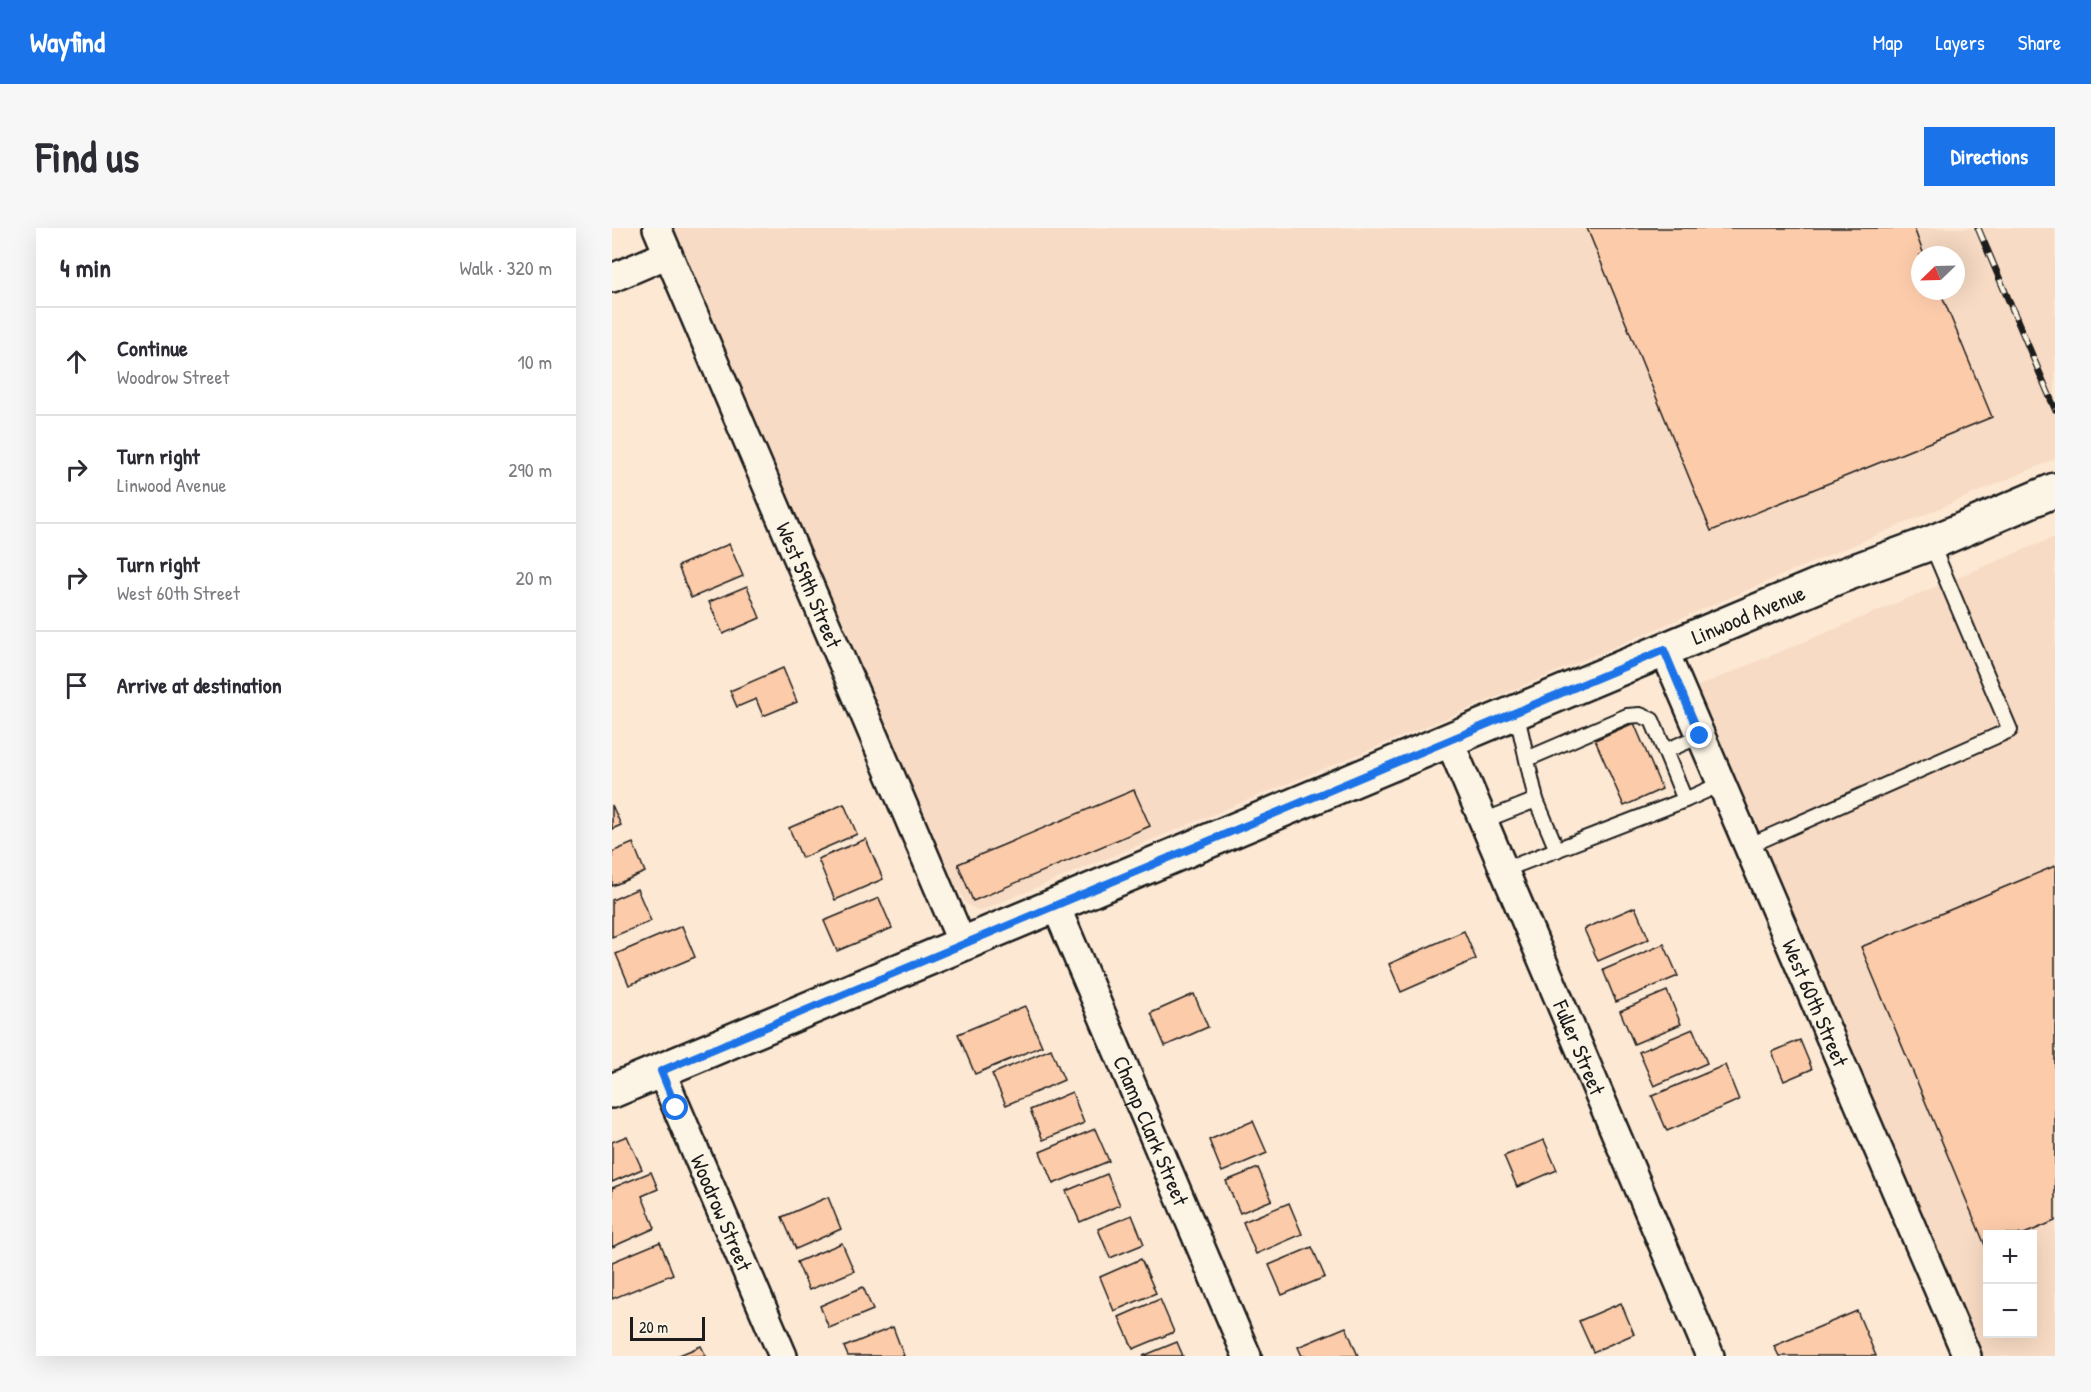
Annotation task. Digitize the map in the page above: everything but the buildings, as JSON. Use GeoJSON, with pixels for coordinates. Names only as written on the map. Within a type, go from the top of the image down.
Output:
{"type":"FeatureCollection","features":[{"type":"Feature","properties":{"kind":"main road","name":"Linwood Avenue"},"geometry":{"type":"LineString","coordinates":[[613,1088],[661,1071],[1838,577],[1931,543],[2055,490]]}},
{"type":"Feature","properties":{"kind":"street","name":"West 59th Street"},"geometry":{"type":"LineString","coordinates":[[657,228],[962,943]]}},
{"type":"Feature","properties":{"kind":"street"},"geometry":{"type":"LineString","coordinates":[[612,278],[669,254]]}},
{"type":"Feature","properties":{"kind":"street","name":"West 60th Street"},"geometry":{"type":"LineString","coordinates":[[1664,650],[1967,1356]]}},
{"type":"Feature","properties":{"kind":"street","name":"Fuller Street"},"geometry":{"type":"LineString","coordinates":[[1449,740],[1710,1356]]}},
{"type":"Feature","properties":{"kind":"street","name":"Champ Clark Street"},"geometry":{"type":"LineString","coordinates":[[1055,904],[1247,1356]]}},
{"type":"Feature","properties":{"kind":"street","name":"Woodrow Street"},"geometry":{"type":"LineString","coordinates":[[661,1071],[783,1356]]}},
{"type":"Feature","properties":{"kind":"lane"},"geometry":{"type":"LineString","coordinates":[[1748,846],[2010,730],[1931,543]]}},
{"type":"Feature","properties":{"kind":"lane"},"geometry":{"type":"LineString","coordinates":[[1516,711],[1536,800],[1557,850]]}},
{"type":"Feature","properties":{"kind":"lane"},"geometry":{"type":"LineString","coordinates":[[1527,759],[1627,716],[1640,715],[1652,720],[1686,800]]}},
{"type":"Feature","properties":{"kind":"lane"},"geometry":{"type":"LineString","coordinates":[[1665,751],[1700,736]]}},
{"type":"Feature","properties":{"kind":"lane"},"geometry":{"type":"LineString","coordinates":[[1504,870],[1686,800],[1721,784]]}},
{"type":"Feature","properties":{"kind":"lane"},"geometry":{"type":"LineString","coordinates":[[1483,821],[1536,800]]}},
{"type":"Feature","properties":{"kind":"shaded area"},"geometry":{"type":"Polygon","coordinates":[[[673,228],[2055,228],[2055,459],[1485,702],[980,911],[967,905],[943,863],[673,228]]]}},
{"type":"Feature","properties":{"kind":"shaded area"},"geometry":{"type":"Polygon","coordinates":[[[2055,537],[2055,1356],[1983,1356],[1696,687],[2055,537]]]}},
{"type":"Feature","properties":{"kind":"railway"},"geometry":{"type":"LineString","coordinates":[[1978,228],[2055,409]]}},
{"type":"Feature","properties":{"kind":"route"},"geometry":{"type":"LineString","coordinates":[[676,1108],[661,1071],[1664,650],[1700,736]]}}]}
